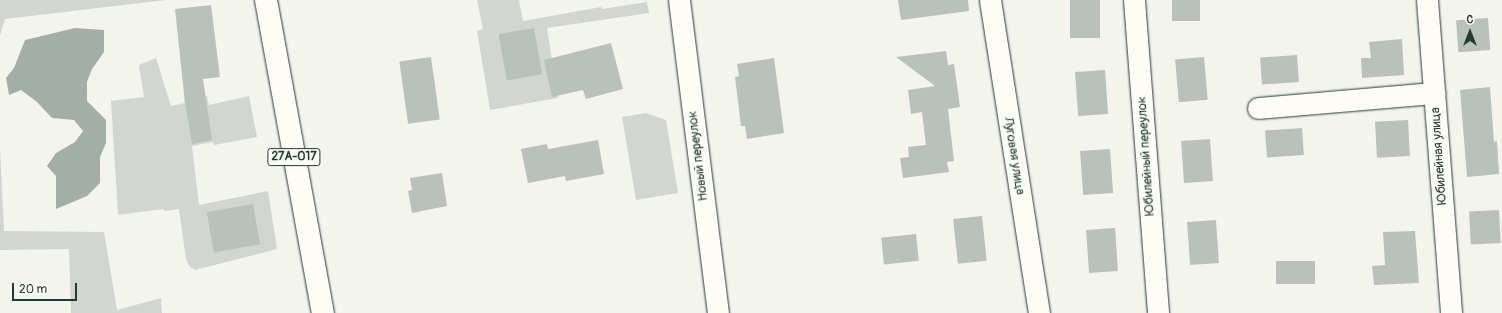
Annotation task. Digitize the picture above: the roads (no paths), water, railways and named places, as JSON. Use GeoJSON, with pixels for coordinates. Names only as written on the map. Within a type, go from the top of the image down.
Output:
{"type":"FeatureCollection","features":[{"type":"Feature","properties":{"kind":"main road","name":"27А-017"},"geometry":{"type":"LineString","coordinates":[[266,0],[323,313]]}},
{"type":"Feature","properties":{"kind":"street","name":"Новый переулок"},"geometry":{"type":"LineString","coordinates":[[679,0],[718,313]]}},
{"type":"Feature","properties":{"kind":"street","name":"Луговая улица"},"geometry":{"type":"LineString","coordinates":[[990,0],[1039,313]]}},
{"type":"Feature","properties":{"kind":"street","name":"Юбилейный переулок"},"geometry":{"type":"LineString","coordinates":[[1134,0],[1158,313]]}},
{"type":"Feature","properties":{"kind":"street","name":"Юбилейная улица"},"geometry":{"type":"LineString","coordinates":[[1427,0],[1451,313]]}},
{"type":"Feature","properties":{"kind":"street"},"geometry":{"type":"LineString","coordinates":[[1258,108],[1434,94]]}}]}
